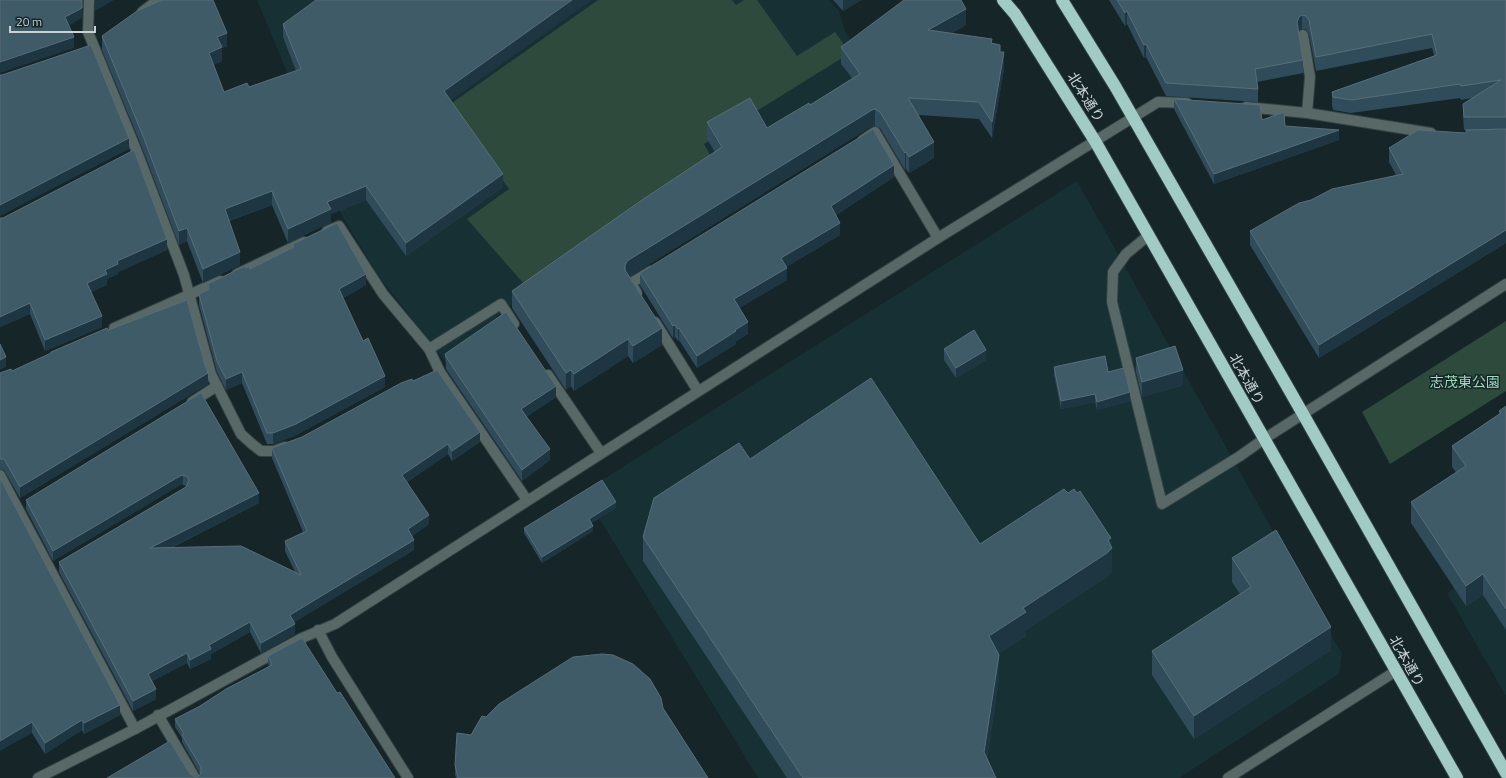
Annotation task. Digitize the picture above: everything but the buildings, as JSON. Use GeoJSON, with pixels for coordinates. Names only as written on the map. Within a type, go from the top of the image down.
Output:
{"type":"FeatureCollection","features":[{"type":"Feature","properties":{"kind":"highway","name":"北本通り"},"geometry":{"type":"LineString","coordinates":[[1003,0],[1015,14],[1095,141],[1457,778]]}},
{"type":"Feature","properties":{"kind":"highway","name":"北本通り"},"geometry":{"type":"LineString","coordinates":[[1062,0],[1115,86],[1506,773]]}},
{"type":"Feature","properties":{"kind":"street"},"geometry":{"type":"LineString","coordinates":[[89,0],[88,32],[134,153],[184,274],[211,374],[242,434],[252,444],[261,451],[274,451],[292,444]]}},
{"type":"Feature","properties":{"kind":"street"},"geometry":{"type":"LineString","coordinates":[[136,17],[158,0]]}},
{"type":"Feature","properties":{"kind":"street"},"geometry":{"type":"LineString","coordinates":[[1303,35],[1310,77],[1307,113]]}},
{"type":"Feature","properties":{"kind":"street"},"geometry":{"type":"LineString","coordinates":[[38,778],[135,729],[158,715],[318,630],[334,624],[938,238],[1158,102],[1194,103]]}},
{"type":"Feature","properties":{"kind":"street"},"geometry":{"type":"LineString","coordinates":[[1238,106],[1307,113],[1438,134]]}},
{"type":"Feature","properties":{"kind":"street"},"geometry":{"type":"LineString","coordinates":[[855,145],[875,132],[938,238]]}},
{"type":"Feature","properties":{"kind":"street"},"geometry":{"type":"LineString","coordinates":[[102,333],[190,296],[339,226],[383,294],[429,349],[440,372],[527,500]]}},
{"type":"Feature","properties":{"kind":"street"},"geometry":{"type":"LineString","coordinates":[[1149,235],[1126,254],[1113,272],[1112,302],[1162,504],[1240,456],[1264,439],[1506,284]]}},
{"type":"Feature","properties":{"kind":"street"},"geometry":{"type":"LineString","coordinates":[[643,302],[631,283],[658,266]]}},
{"type":"Feature","properties":{"kind":"street"},"geometry":{"type":"LineString","coordinates":[[429,349],[501,304],[520,333]]}},
{"type":"Feature","properties":{"kind":"street"},"geometry":{"type":"LineString","coordinates":[[651,315],[698,392]]}},
{"type":"Feature","properties":{"kind":"street"},"geometry":{"type":"LineString","coordinates":[[542,365],[601,453]]}},
{"type":"Feature","properties":{"kind":"street"},"geometry":{"type":"LineString","coordinates":[[427,376],[440,372]]}},
{"type":"Feature","properties":{"kind":"street"},"geometry":{"type":"LineString","coordinates":[[184,406],[217,386]]}},
{"type":"Feature","properties":{"kind":"street"},"geometry":{"type":"LineString","coordinates":[[0,475],[20,505],[135,729]]}},
{"type":"Feature","properties":{"kind":"street"},"geometry":{"type":"LineString","coordinates":[[318,630],[332,657],[408,778]]}},
{"type":"Feature","properties":{"kind":"street"},"geometry":{"type":"LineString","coordinates":[[1228,778],[1396,671]]}},
{"type":"Feature","properties":{"kind":"street"},"geometry":{"type":"LineString","coordinates":[[158,715],[195,778]]}},
{"type":"Feature","properties":{"kind":"shaded area"},"geometry":{"type":"Polygon","coordinates":[[[257,0],[829,0],[839,11],[845,31],[869,68],[679,189],[503,311],[472,344],[446,363],[378,275],[346,223],[318,161],[287,72],[257,0]]]}},
{"type":"Feature","properties":{"kind":"shaded area"},"geometry":{"type":"Polygon","coordinates":[[[1077,181],[1342,654],[1339,674],[1179,778],[758,778],[583,492],[1077,181]]]}},
{"type":"Feature","properties":{"kind":"shaded area"},"geometry":{"type":"Polygon","coordinates":[[[1506,555],[1506,696],[1447,593],[1506,555]]]}},
{"type":"Feature","properties":{"kind":"green space"},"geometry":{"type":"Polygon","coordinates":[[[598,0],[732,0],[736,5],[744,0],[757,0],[797,56],[835,32],[850,53],[704,144],[714,162],[525,285],[467,219],[509,189],[449,105],[598,0]]]}},
{"type":"Feature","properties":{"kind":"green space","name":"志茂東公園"},"geometry":{"type":"Polygon","coordinates":[[[1506,321],[1506,391],[1390,464],[1362,412],[1506,321]]]}}]}
